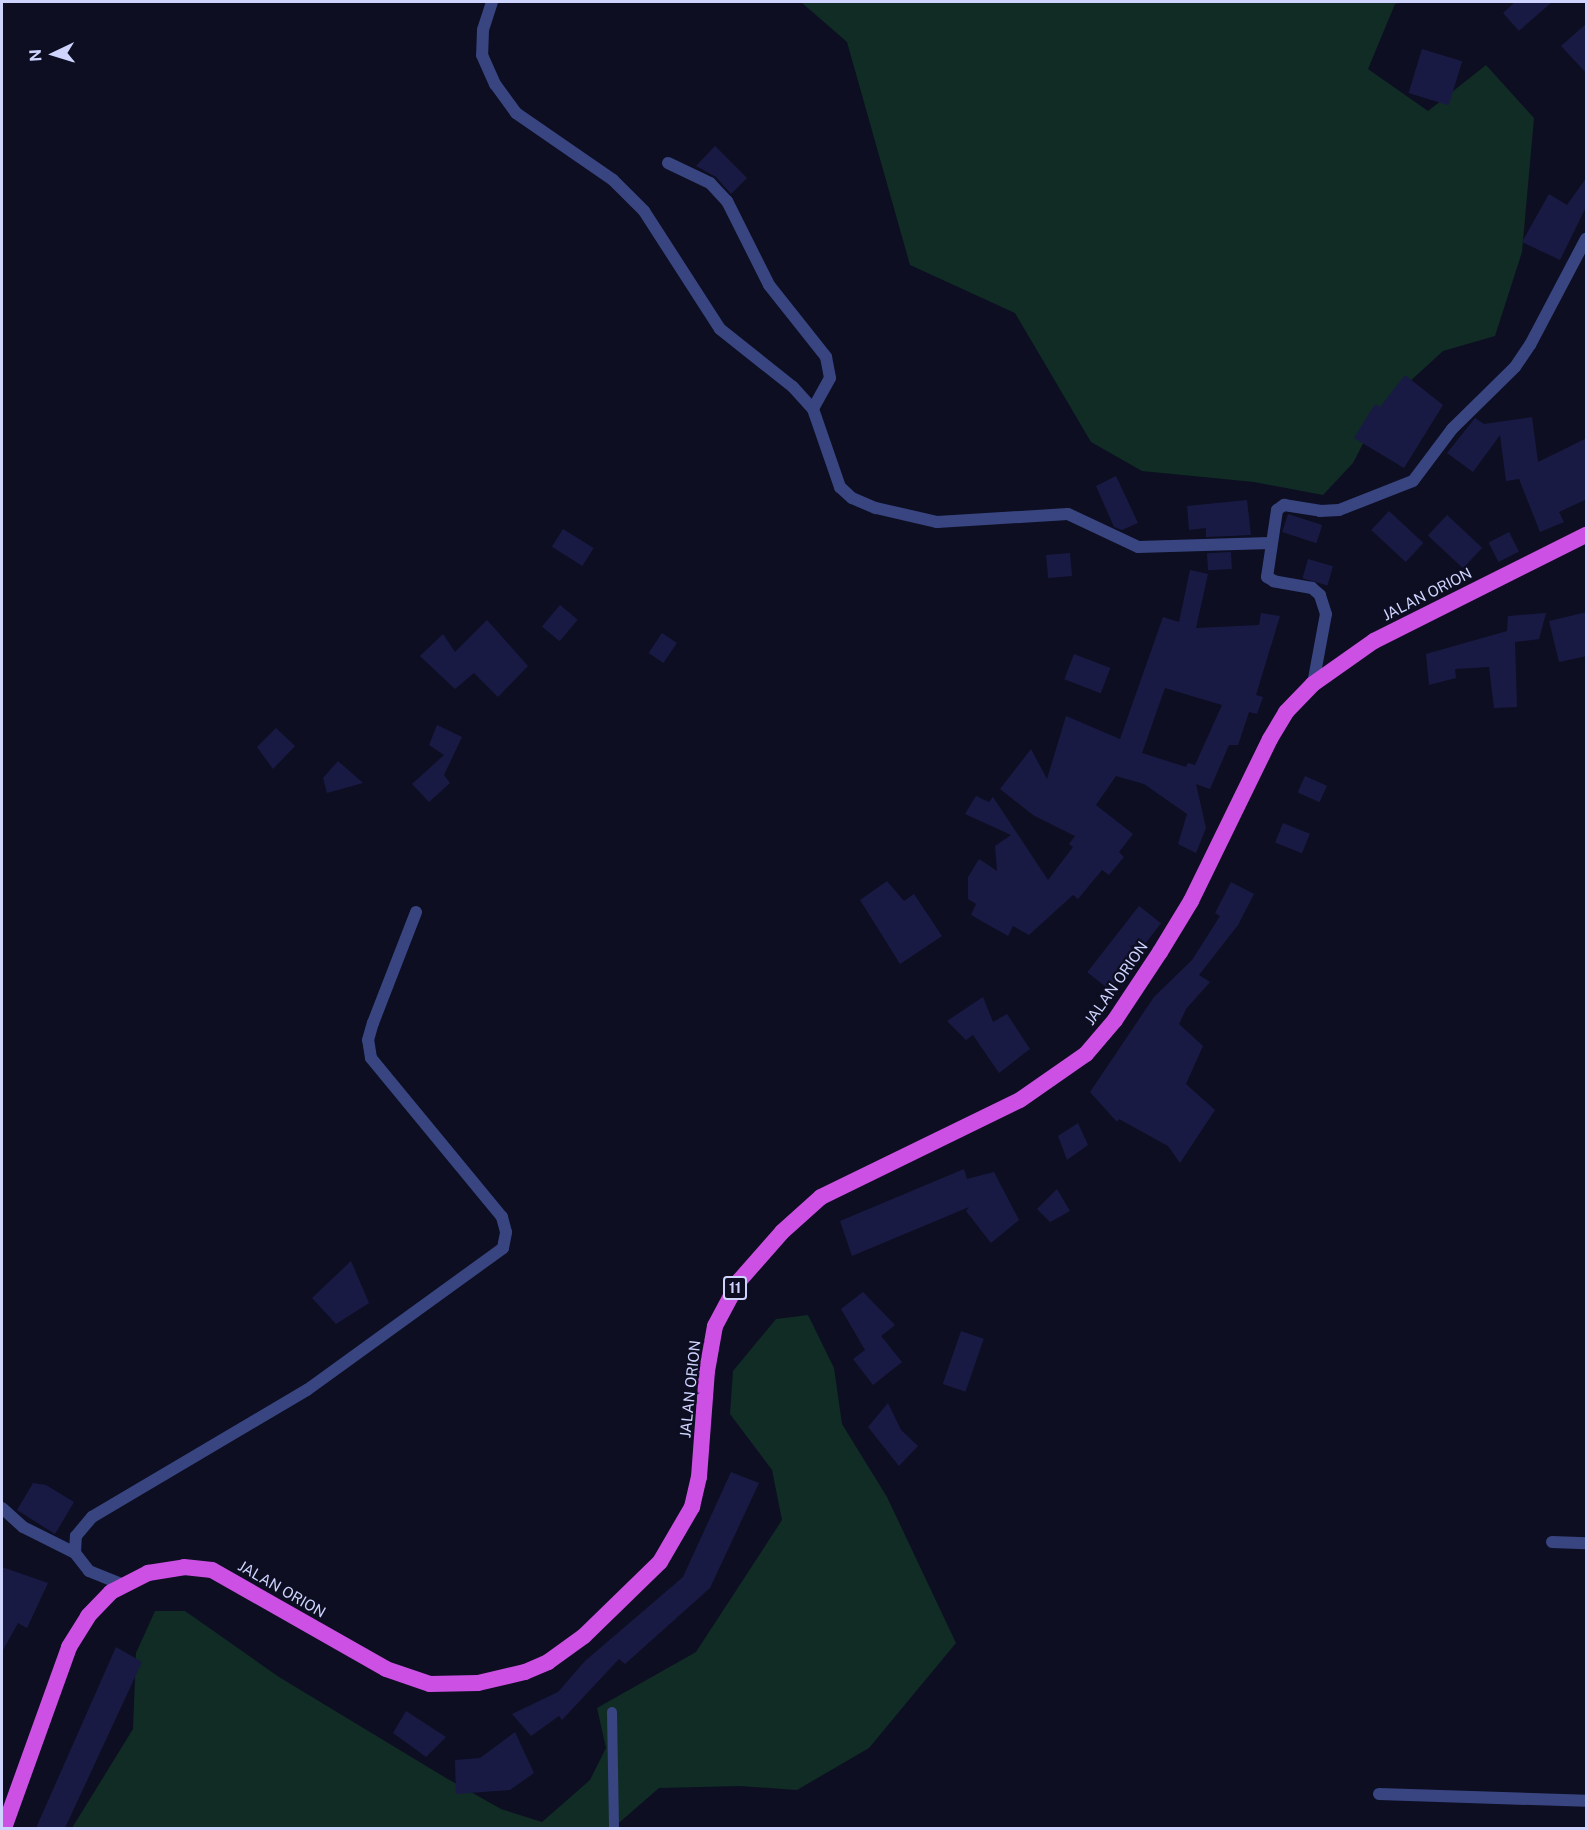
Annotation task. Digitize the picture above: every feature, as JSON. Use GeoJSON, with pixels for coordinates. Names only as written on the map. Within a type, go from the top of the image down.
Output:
{"type":"FeatureCollection","features":[{"type":"Feature","properties":{"kind":"highway","name":"JALAN ORION"},"geometry":{"type":"LineString","coordinates":[[4,1828],[69,1647],[88,1616],[122,1584],[148,1574],[184,1567],[212,1570],[386,1669],[436,1685],[478,1683],[525,1672],[548,1662],[584,1636],[660,1562],[692,1507],[699,1476],[707,1371],[715,1326],[740,1281],[804,1208],[821,1197],[1020,1100],[1086,1054],[1115,1020],[1170,935],[1270,739],[1286,712],[1313,684],[1374,640],[1587,535]]}},
{"type":"Feature","properties":{"kind":"street"},"geometry":{"type":"LineString","coordinates":[[492,2],[483,30],[482,55],[495,84],[516,112],[613,180],[644,211],[720,329],[793,387],[813,410],[840,487],[852,498],[876,508],[937,522],[1068,513],[1138,547],[1270,543]]}},
{"type":"Feature","properties":{"kind":"street"},"geometry":{"type":"LineString","coordinates":[[668,163],[710,183],[727,201],[769,285],[826,357],[830,378],[813,410]]}},
{"type":"Feature","properties":{"kind":"street"},"geometry":{"type":"LineString","coordinates":[[1313,684],[1326,614],[1320,595],[1312,588],[1274,582],[1268,577],[1270,543],[1277,510],[1284,505],[1320,512],[1339,510],[1413,481],[1452,429],[1515,366],[1530,345],[1587,239]]}},
{"type":"Feature","properties":{"kind":"street"},"geometry":{"type":"LineString","coordinates":[[75,1553],[76,1536],[92,1517],[307,1390],[503,1248],[506,1232],[502,1217],[371,1058],[368,1040],[373,1023],[416,912]]}},
{"type":"Feature","properties":{"kind":"street"},"geometry":{"type":"LineString","coordinates":[[2,1508],[23,1527],[75,1553],[89,1571],[122,1584]]}},
{"type":"Feature","properties":{"kind":"street"},"geometry":{"type":"LineString","coordinates":[[1552,1542],[1587,1543]]}},
{"type":"Feature","properties":{"kind":"street"},"geometry":{"type":"LineString","coordinates":[[1379,1794],[1587,1801]]}},
{"type":"Feature","properties":{"kind":"lane"},"geometry":{"type":"LineString","coordinates":[[612,1712],[614,1828]]}},
{"type":"Feature","properties":{"kind":"green space"},"geometry":{"type":"Polygon","coordinates":[[[801,2],[1405,2],[1395,4],[1368,69],[1428,111],[1486,65],[1534,118],[1522,252],[1495,336],[1443,351],[1382,407],[1353,463],[1323,495],[1254,482],[1142,471],[1091,442],[1015,313],[910,265],[847,42],[801,2]]]}},
{"type":"Feature","properties":{"kind":"green space"},"geometry":{"type":"Polygon","coordinates":[[[808,1315],[834,1368],[842,1424],[887,1497],[956,1643],[869,1748],[797,1790],[740,1786],[659,1788],[613,1828],[72,1828],[133,1729],[136,1653],[155,1611],[185,1611],[279,1677],[446,1778],[501,1809],[542,1822],[590,1780],[606,1748],[597,1708],[696,1652],[782,1520],[772,1470],[730,1414],[733,1371],[776,1319],[808,1315]]]}},
{"type":"Feature","properties":{"kind":"building"},"geometry":{"type":"Polygon","coordinates":[[[1515,2],[1552,2],[1519,31],[1503,13],[1515,2]]]}},
{"type":"Feature","properties":{"kind":"building"},"geometry":{"type":"Polygon","coordinates":[[[1587,23],[1587,74],[1561,46],[1587,23]]]}},
{"type":"Feature","properties":{"kind":"building"},"geometry":{"type":"Polygon","coordinates":[[[1422,49],[1462,61],[1449,105],[1409,93],[1422,49]]]}},
{"type":"Feature","properties":{"kind":"building"},"geometry":{"type":"Polygon","coordinates":[[[715,146],[747,178],[731,194],[716,177],[696,166],[715,146]]]}},
{"type":"Feature","properties":{"kind":"building"},"geometry":{"type":"Polygon","coordinates":[[[1587,177],[1587,205],[1560,260],[1522,242],[1549,194],[1567,205],[1587,177]]]}},
{"type":"Feature","properties":{"kind":"building"},"geometry":{"type":"Polygon","coordinates":[[[1405,375],[1443,405],[1404,468],[1354,438],[1375,404],[1380,407],[1405,375]]]}},
{"type":"Feature","properties":{"kind":"building"},"geometry":{"type":"Polygon","coordinates":[[[1532,417],[1538,462],[1587,438],[1587,499],[1559,512],[1564,522],[1540,532],[1519,479],[1506,481],[1500,435],[1473,472],[1447,453],[1475,418],[1484,424],[1532,417]]]}},
{"type":"Feature","properties":{"kind":"building"},"geometry":{"type":"Polygon","coordinates":[[[1116,476],[1138,523],[1122,530],[1114,527],[1096,486],[1116,476]]]}},
{"type":"Feature","properties":{"kind":"building"},"geometry":{"type":"Polygon","coordinates":[[[1247,500],[1251,535],[1206,537],[1206,528],[1189,530],[1187,506],[1247,500]]]}},
{"type":"Feature","properties":{"kind":"building"},"geometry":{"type":"Polygon","coordinates":[[[1389,511],[1423,543],[1406,562],[1371,530],[1389,511]]]}},
{"type":"Feature","properties":{"kind":"building"},"geometry":{"type":"Polygon","coordinates":[[[1288,514],[1322,525],[1316,543],[1282,532],[1288,514]]]}},
{"type":"Feature","properties":{"kind":"building"},"geometry":{"type":"Polygon","coordinates":[[[1447,515],[1482,548],[1463,568],[1428,535],[1447,515]]]}},
{"type":"Feature","properties":{"kind":"building"},"geometry":{"type":"Polygon","coordinates":[[[563,529],[594,548],[582,566],[552,547],[563,529]]]}},
{"type":"Feature","properties":{"kind":"building"},"geometry":{"type":"Polygon","coordinates":[[[1509,532],[1519,552],[1498,562],[1489,542],[1509,532]]]}},
{"type":"Feature","properties":{"kind":"building"},"geometry":{"type":"Polygon","coordinates":[[[1231,552],[1232,569],[1208,570],[1207,553],[1231,552]]]}},
{"type":"Feature","properties":{"kind":"building"},"geometry":{"type":"Polygon","coordinates":[[[1070,553],[1072,576],[1048,578],[1046,555],[1070,553]]]}},
{"type":"Feature","properties":{"kind":"building"},"geometry":{"type":"Polygon","coordinates":[[[1308,559],[1333,566],[1327,585],[1302,578],[1308,559]]]}},
{"type":"Feature","properties":{"kind":"building"},"geometry":{"type":"Polygon","coordinates":[[[1190,570],[1208,574],[1196,628],[1259,625],[1261,613],[1280,616],[1256,695],[1263,697],[1257,714],[1249,712],[1238,745],[1229,745],[1210,789],[1196,784],[1206,828],[1196,853],[1178,844],[1187,814],[1144,784],[1116,776],[1096,805],[1133,834],[1119,852],[1124,857],[1109,875],[1102,870],[1078,899],[1073,895],[1029,935],[1013,926],[1008,936],[971,915],[976,904],[968,899],[968,877],[979,859],[997,871],[995,846],[1011,835],[965,814],[976,796],[989,802],[993,797],[1048,880],[1073,847],[1069,844],[1075,836],[1033,815],[1000,789],[1031,749],[1047,779],[1066,716],[1120,739],[1163,617],[1179,622],[1190,570]],[[1165,688],[1142,753],[1186,767],[1188,763],[1195,765],[1222,705],[1165,688]]]}},
{"type":"Feature","properties":{"kind":"building"},"geometry":{"type":"Polygon","coordinates":[[[560,605],[578,620],[560,641],[542,626],[560,605]]]}},
{"type":"Feature","properties":{"kind":"building"},"geometry":{"type":"Polygon","coordinates":[[[1587,612],[1587,656],[1559,662],[1549,621],[1587,612]]]}},
{"type":"Feature","properties":{"kind":"building"},"geometry":{"type":"Polygon","coordinates":[[[1546,613],[1539,639],[1515,642],[1517,707],[1494,708],[1489,667],[1455,669],[1456,678],[1429,685],[1426,654],[1507,631],[1508,616],[1546,613]]]}},
{"type":"Feature","properties":{"kind":"building"},"geometry":{"type":"Polygon","coordinates":[[[487,620],[528,666],[498,697],[474,673],[455,689],[420,656],[443,634],[455,652],[487,620]]]}},
{"type":"Feature","properties":{"kind":"building"},"geometry":{"type":"Polygon","coordinates":[[[662,633],[677,643],[664,663],[649,653],[662,633]]]}},
{"type":"Feature","properties":{"kind":"building"},"geometry":{"type":"Polygon","coordinates":[[[1074,654],[1110,668],[1101,693],[1064,679],[1074,654]]]}},
{"type":"Feature","properties":{"kind":"building"},"geometry":{"type":"Polygon","coordinates":[[[437,725],[462,737],[444,775],[450,783],[429,802],[412,784],[444,755],[429,745],[437,725]]]}},
{"type":"Feature","properties":{"kind":"building"},"geometry":{"type":"Polygon","coordinates":[[[276,728],[295,746],[273,769],[257,747],[276,728]]]}},
{"type":"Feature","properties":{"kind":"building"},"geometry":{"type":"Polygon","coordinates":[[[338,761],[363,783],[327,793],[323,778],[338,761]]]}},
{"type":"Feature","properties":{"kind":"building"},"geometry":{"type":"Polygon","coordinates":[[[1305,776],[1327,786],[1320,802],[1298,792],[1305,776]]]}},
{"type":"Feature","properties":{"kind":"building"},"geometry":{"type":"Polygon","coordinates":[[[1283,823],[1310,834],[1302,853],[1275,842],[1283,823]]]}},
{"type":"Feature","properties":{"kind":"building"},"geometry":{"type":"Polygon","coordinates":[[[887,881],[904,901],[914,894],[942,936],[900,964],[860,900],[887,881]]]}},
{"type":"Feature","properties":{"kind":"building"},"geometry":{"type":"Polygon","coordinates":[[[1231,882],[1254,894],[1238,925],[1199,975],[1210,982],[1186,1009],[1179,1024],[1203,1046],[1186,1084],[1215,1110],[1180,1163],[1168,1146],[1119,1119],[1117,1122],[1090,1092],[1154,997],[1192,960],[1220,916],[1215,913],[1231,882]]]}},
{"type":"Feature","properties":{"kind":"building"},"geometry":{"type":"Polygon","coordinates":[[[1139,906],[1161,923],[1109,989],[1087,972],[1139,906]]]}},
{"type":"Feature","properties":{"kind":"building"},"geometry":{"type":"Polygon","coordinates":[[[983,997],[993,1022],[1007,1014],[1030,1049],[999,1073],[973,1035],[966,1040],[947,1021],[983,997]]]}},
{"type":"Feature","properties":{"kind":"building"},"geometry":{"type":"Polygon","coordinates":[[[1078,1123],[1088,1145],[1067,1160],[1058,1136],[1078,1123]]]}},
{"type":"Feature","properties":{"kind":"building"},"geometry":{"type":"Polygon","coordinates":[[[964,1169],[967,1179],[994,1172],[1019,1220],[991,1243],[966,1211],[969,1207],[852,1256],[840,1221],[964,1169]]]}},
{"type":"Feature","properties":{"kind":"building"},"geometry":{"type":"Polygon","coordinates":[[[1057,1189],[1070,1211],[1050,1222],[1037,1209],[1057,1189]]]}},
{"type":"Feature","properties":{"kind":"building"},"geometry":{"type":"Polygon","coordinates":[[[351,1261],[369,1303],[336,1324],[312,1298],[351,1261]]]}},
{"type":"Feature","properties":{"kind":"building"},"geometry":{"type":"Polygon","coordinates":[[[863,1292],[895,1325],[881,1336],[902,1362],[873,1385],[853,1359],[865,1350],[841,1309],[863,1292]]]}},
{"type":"Feature","properties":{"kind":"building"},"geometry":{"type":"Polygon","coordinates":[[[961,1331],[984,1339],[965,1392],[943,1384],[961,1331]]]}},
{"type":"Feature","properties":{"kind":"building"},"geometry":{"type":"Polygon","coordinates":[[[888,1403],[901,1430],[918,1446],[899,1466],[868,1427],[888,1403]]]}},
{"type":"Feature","properties":{"kind":"building"},"geometry":{"type":"Polygon","coordinates":[[[731,1472],[759,1483],[710,1588],[625,1664],[619,1659],[562,1720],[559,1716],[531,1736],[512,1714],[558,1692],[585,1661],[683,1577],[731,1472]]]}},
{"type":"Feature","properties":{"kind":"building"},"geometry":{"type":"Polygon","coordinates":[[[33,1483],[46,1485],[74,1502],[55,1534],[17,1510],[33,1483]]]}},
{"type":"Feature","properties":{"kind":"building"},"geometry":{"type":"Polygon","coordinates":[[[2,1567],[48,1583],[27,1628],[18,1623],[2,1652],[2,1567]]]}},
{"type":"Feature","properties":{"kind":"building"},"geometry":{"type":"Polygon","coordinates":[[[116,1647],[142,1662],[65,1828],[36,1828],[116,1647]]]}},
{"type":"Feature","properties":{"kind":"building"},"geometry":{"type":"Polygon","coordinates":[[[406,1711],[446,1737],[426,1757],[393,1733],[406,1711]]]}},
{"type":"Feature","properties":{"kind":"building"},"geometry":{"type":"Polygon","coordinates":[[[515,1732],[534,1773],[510,1790],[456,1794],[455,1760],[480,1758],[515,1732]]]}}]}
